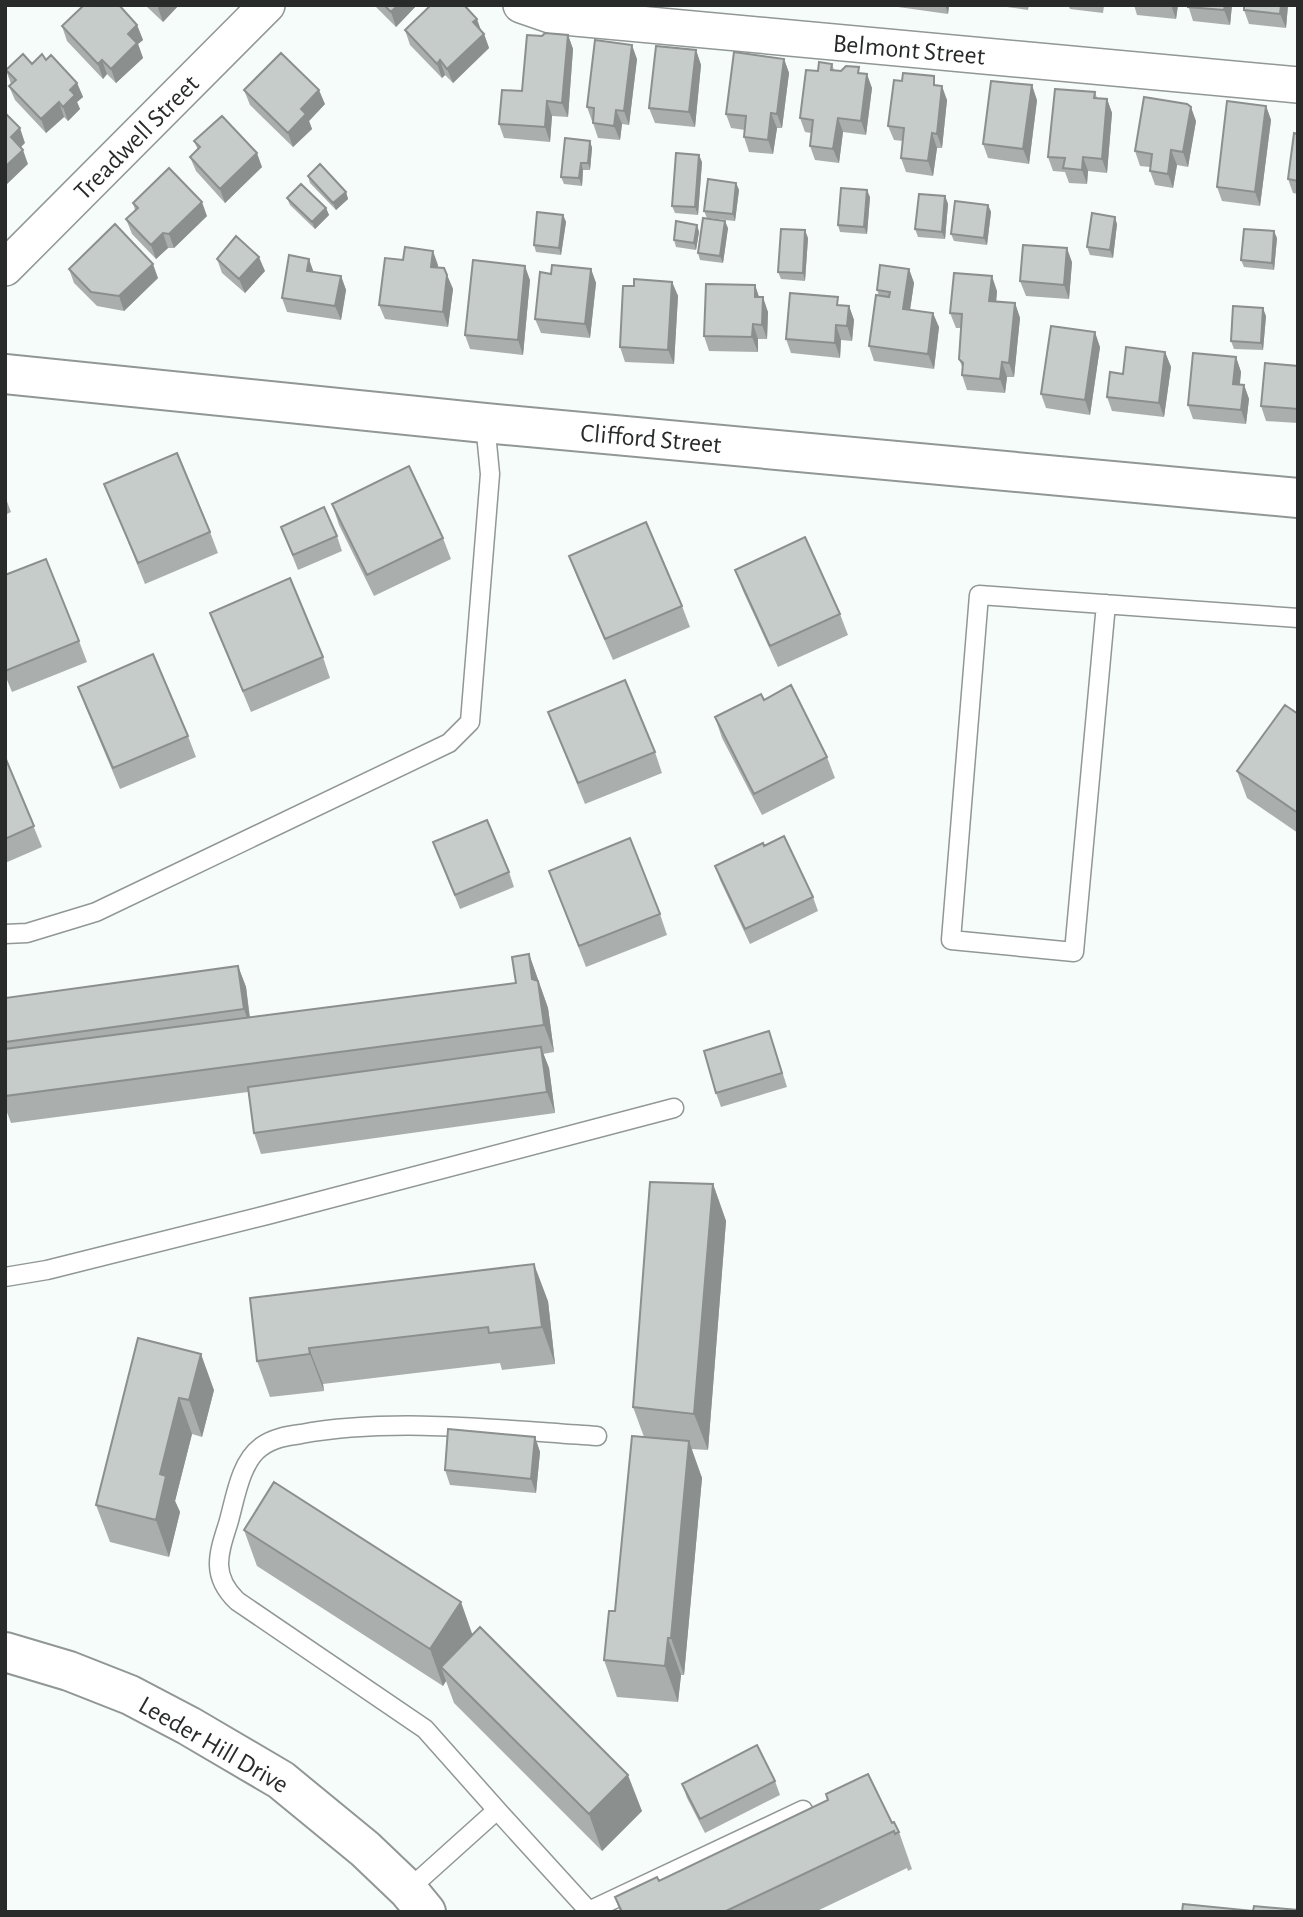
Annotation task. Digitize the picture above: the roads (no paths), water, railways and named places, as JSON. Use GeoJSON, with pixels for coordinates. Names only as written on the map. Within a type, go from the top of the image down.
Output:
{"type":"FeatureCollection","features":[{"type":"Feature","properties":{"kind":"street","name":"Treadwell Street"},"geometry":{"type":"LineString","coordinates":[[5,268],[267,5]]}},
{"type":"Feature","properties":{"kind":"street","name":"Belmont Street"},"geometry":{"type":"LineString","coordinates":[[521,5],[554,16],[1298,85]]}},
{"type":"Feature","properties":{"kind":"street","name":"Clifford Street"},"geometry":{"type":"LineString","coordinates":[[5,374],[485,423],[1298,498]]}},
{"type":"Feature","properties":{"kind":"street","name":"Leeder Hill Drive"},"geometry":{"type":"LineString","coordinates":[[5,1652],[69,1671],[130,1695],[190,1726],[281,1780],[365,1849],[417,1901]]}},
{"type":"Feature","properties":{"kind":"lane"},"geometry":{"type":"LineString","coordinates":[[5,934],[27,933],[96,912],[449,743],[470,722],[490,474],[485,423]]}},
{"type":"Feature","properties":{"kind":"lane"},"geometry":{"type":"LineString","coordinates":[[1106,604],[1074,952],[951,940],[979,595],[1106,604],[1298,618]]}},
{"type":"Feature","properties":{"kind":"lane"},"geometry":{"type":"LineString","coordinates":[[5,1277],[47,1270],[241,1221],[674,1108]]}},
{"type":"Feature","properties":{"kind":"lane"},"geometry":{"type":"LineString","coordinates":[[597,1436],[341,1426],[275,1439],[260,1447],[250,1459],[221,1544],[218,1560],[224,1589],[237,1601],[425,1729],[589,1911],[803,1810]]}},
{"type":"Feature","properties":{"kind":"lane"},"geometry":{"type":"LineString","coordinates":[[417,1901],[497,1811]]}}]}
